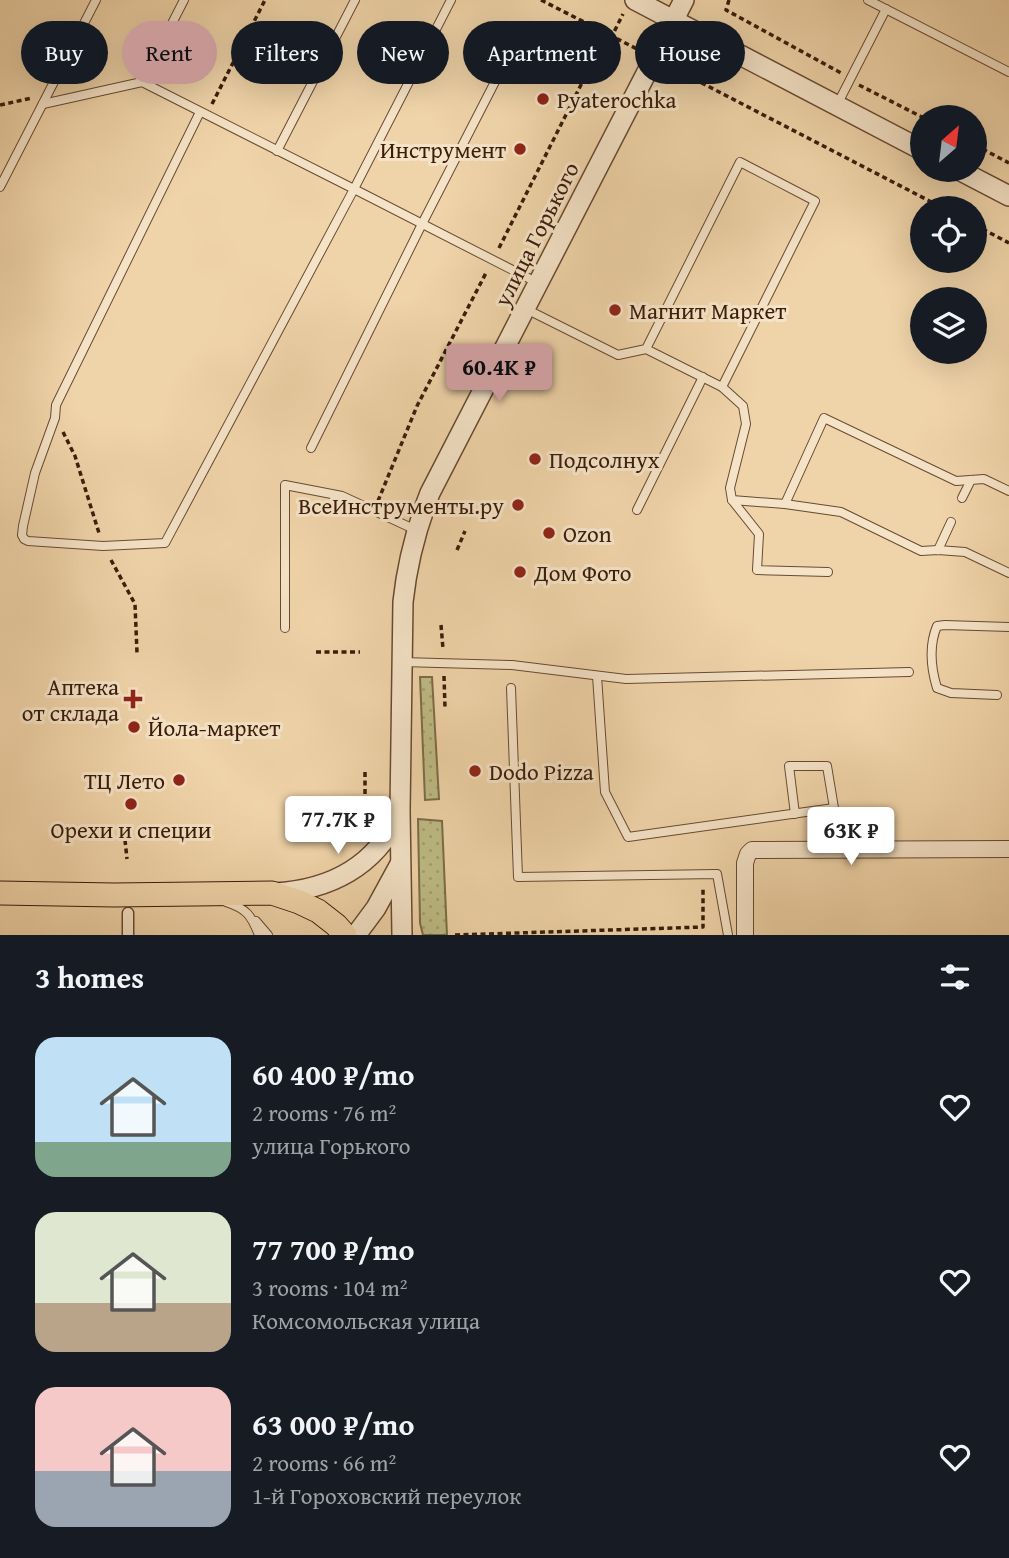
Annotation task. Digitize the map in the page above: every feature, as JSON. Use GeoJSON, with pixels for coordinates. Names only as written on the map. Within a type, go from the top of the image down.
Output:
{"type":"FeatureCollection","features":[{"type":"Feature","properties":{"kind":"main road"},"geometry":{"type":"LineString","coordinates":[[0,893],[272,893],[318,911],[345,935]]}},
{"type":"Feature","properties":{"kind":"street","name":"улица Горького"},"geometry":{"type":"LineString","coordinates":[[402,935],[400,811],[403,602],[405,579],[416,530],[430,493],[684,0]]}},
{"type":"Feature","properties":{"kind":"street"},"geometry":{"type":"LineString","coordinates":[[629,6],[674,19],[910,144]]}},
{"type":"Feature","properties":{"kind":"street"},"geometry":{"type":"LineString","coordinates":[[983,182],[1009,196]]}},
{"type":"Feature","properties":{"kind":"street"},"geometry":{"type":"LineString","coordinates":[[272,893],[291,892],[325,884],[350,872],[376,851],[390,832],[400,811]]}},
{"type":"Feature","properties":{"kind":"street"},"geometry":{"type":"LineString","coordinates":[[745,935],[745,863],[752,850],[1009,849]]}},
{"type":"Feature","properties":{"kind":"street"},"geometry":{"type":"LineString","coordinates":[[356,935],[376,908],[401,863]]}},
{"type":"Feature","properties":{"kind":"street"},"geometry":{"type":"LineString","coordinates":[[128,913],[128,935]]}},
{"type":"Feature","properties":{"kind":"lane"},"geometry":{"type":"LineString","coordinates":[[0,187],[96,0]]}},
{"type":"Feature","properties":{"kind":"lane"},"geometry":{"type":"LineString","coordinates":[[173,21],[184,0]]}},
{"type":"Feature","properties":{"kind":"lane"},"geometry":{"type":"LineString","coordinates":[[343,24],[355,0]]}},
{"type":"Feature","properties":{"kind":"lane"},"geometry":{"type":"LineString","coordinates":[[203,113],[56,405],[55,418],[35,473],[23,526],[24,539],[28,541],[103,546],[165,543],[354,190],[451,0]]}},
{"type":"Feature","properties":{"kind":"lane"},"geometry":{"type":"LineString","coordinates":[[868,0],[1009,72]]}},
{"type":"Feature","properties":{"kind":"lane"},"geometry":{"type":"LineString","coordinates":[[837,105],[886,9]]}},
{"type":"Feature","properties":{"kind":"lane"},"geometry":{"type":"LineString","coordinates":[[43,104],[133,84]]}},
{"type":"Feature","properties":{"kind":"lane"},"geometry":{"type":"LineString","coordinates":[[146,84],[538,283]]}},
{"type":"Feature","properties":{"kind":"lane"},"geometry":{"type":"LineString","coordinates":[[277,151],[312,84]]}},
{"type":"Feature","properties":{"kind":"lane"},"geometry":{"type":"LineString","coordinates":[[311,448],[494,84]]}},
{"type":"Feature","properties":{"kind":"lane"},"geometry":{"type":"LineString","coordinates":[[646,349],[740,162],[815,201],[722,387]]}},
{"type":"Feature","properties":{"kind":"lane"},"geometry":{"type":"LineString","coordinates":[[525,309],[618,355],[646,349],[722,387],[743,406],[746,424],[730,488],[733,500],[758,534],[757,570],[828,572]]}},
{"type":"Feature","properties":{"kind":"lane"},"geometry":{"type":"LineString","coordinates":[[637,510],[703,377]]}},
{"type":"Feature","properties":{"kind":"lane"},"geometry":{"type":"LineString","coordinates":[[785,504],[824,418],[956,481],[984,479],[1009,491]]}},
{"type":"Feature","properties":{"kind":"lane"},"geometry":{"type":"LineString","coordinates":[[962,498],[971,480]]}},
{"type":"Feature","properties":{"kind":"lane"},"geometry":{"type":"LineString","coordinates":[[285,628],[285,485],[342,496],[416,530]]}},
{"type":"Feature","properties":{"kind":"lane"},"geometry":{"type":"LineString","coordinates":[[733,500],[841,512],[921,551],[965,552],[1009,573]]}},
{"type":"Feature","properties":{"kind":"lane"},"geometry":{"type":"LineString","coordinates":[[938,550],[951,522]]}},
{"type":"Feature","properties":{"kind":"lane"},"geometry":{"type":"LineString","coordinates":[[997,695],[951,693],[937,688],[933,673],[933,637],[937,626],[1009,627]]}},
{"type":"Feature","properties":{"kind":"lane"},"geometry":{"type":"LineString","coordinates":[[402,662],[512,665],[626,679],[909,672]]}},
{"type":"Feature","properties":{"kind":"lane"},"geometry":{"type":"LineString","coordinates":[[597,676],[605,792],[628,836],[795,814],[834,808],[827,766],[789,766],[795,814]]}},
{"type":"Feature","properties":{"kind":"lane"},"geometry":{"type":"LineString","coordinates":[[511,688],[518,877],[717,874],[729,935]]}},
{"type":"Feature","properties":{"kind":"lane"},"geometry":{"type":"LineString","coordinates":[[187,894],[236,905],[251,916],[268,935]]}},
{"type":"Feature","properties":{"kind":"lane"},"geometry":{"type":"LineString","coordinates":[[251,916],[259,935]]}},
{"type":"Feature","properties":{"kind":"path"},"geometry":{"type":"LineString","coordinates":[[254,21],[265,0]]}},
{"type":"Feature","properties":{"kind":"path"},"geometry":{"type":"LineString","coordinates":[[541,0],[612,36],[629,6]]}},
{"type":"Feature","properties":{"kind":"path"},"geometry":{"type":"LineString","coordinates":[[724,15],[729,0]]}},
{"type":"Feature","properties":{"kind":"path"},"geometry":{"type":"LineString","coordinates":[[726,10],[910,111]]}},
{"type":"Feature","properties":{"kind":"path"},"geometry":{"type":"LineString","coordinates":[[203,113],[231,64]]}},
{"type":"Feature","properties":{"kind":"path"},"geometry":{"type":"LineString","coordinates":[[705,84],[920,196]]}},
{"type":"Feature","properties":{"kind":"path"},"geometry":{"type":"LineString","coordinates":[[0,105],[48,94]]}},
{"type":"Feature","properties":{"kind":"path"},"geometry":{"type":"LineString","coordinates":[[987,151],[1009,163]]}},
{"type":"Feature","properties":{"kind":"path"},"geometry":{"type":"LineString","coordinates":[[987,231],[1009,243]]}},
{"type":"Feature","properties":{"kind":"path"},"geometry":{"type":"LineString","coordinates":[[55,418],[75,456],[103,546],[135,604],[137,653]]}},
{"type":"Feature","properties":{"kind":"path"},"geometry":{"type":"LineString","coordinates":[[377,502],[382,490]]}},
{"type":"Feature","properties":{"kind":"path"},"geometry":{"type":"LineString","coordinates":[[457,550],[465,531]]}},
{"type":"Feature","properties":{"kind":"path"},"geometry":{"type":"LineString","coordinates":[[441,625],[443,652]]}},
{"type":"Feature","properties":{"kind":"path"},"geometry":{"type":"LineString","coordinates":[[316,652],[360,652]]}},
{"type":"Feature","properties":{"kind":"path"},"geometry":{"type":"LineString","coordinates":[[444,676],[445,709]]}},
{"type":"Feature","properties":{"kind":"path"},"geometry":{"type":"LineString","coordinates":[[365,772],[365,807]]}},
{"type":"Feature","properties":{"kind":"path"},"geometry":{"type":"LineString","coordinates":[[125,840],[127,859]]}},
{"type":"Feature","properties":{"kind":"path"},"geometry":{"type":"LineString","coordinates":[[455,935],[599,933],[703,927],[702,874]]}},
{"type":"Feature","properties":{"kind":"path"},"geometry":{"type":"LineString","coordinates":[[692,928],[692,935]]}},
{"type":"Feature","properties":{"kind":"shaded area"},"geometry":{"type":"Polygon","coordinates":[[[420,677],[432,677],[439,799],[425,800],[420,677]]]}},
{"type":"Feature","properties":{"kind":"shaded area"},"geometry":{"type":"Polygon","coordinates":[[[418,819],[442,821],[447,935],[423,935],[420,923],[418,819]]]}},
{"type":"Feature","properties":{"kind":"place","name":"Pyaterochka"},"geometry":{"type":"Point","coordinates":[543,99]}},
{"type":"Feature","properties":{"kind":"place","name":"Инструмент"},"geometry":{"type":"Point","coordinates":[520,149]}},
{"type":"Feature","properties":{"kind":"place","name":"Магнит Маркет"},"geometry":{"type":"Point","coordinates":[615,310]}},
{"type":"Feature","properties":{"kind":"place","name":"Подсолнух"},"geometry":{"type":"Point","coordinates":[535,459]}},
{"type":"Feature","properties":{"kind":"place","name":"ВсеИнструменты.ру"},"geometry":{"type":"Point","coordinates":[518,505]}},
{"type":"Feature","properties":{"kind":"place","name":"Ozon"},"geometry":{"type":"Point","coordinates":[549,533]}},
{"type":"Feature","properties":{"kind":"place","name":"Дом Фото"},"geometry":{"type":"Point","coordinates":[520,572]}},
{"type":"Feature","properties":{"kind":"place","name":"Аптека от склада"},"geometry":{"type":"Point","coordinates":[133,699]}},
{"type":"Feature","properties":{"kind":"place","name":"Йола-маркет"},"geometry":{"type":"Point","coordinates":[134,727]}},
{"type":"Feature","properties":{"kind":"place","name":"Dodo Pizza"},"geometry":{"type":"Point","coordinates":[475,771]}},
{"type":"Feature","properties":{"kind":"place","name":"ТЦ Лето"},"geometry":{"type":"Point","coordinates":[179,780]}},
{"type":"Feature","properties":{"kind":"place","name":"Орехи и специи"},"geometry":{"type":"Point","coordinates":[131,804]}}]}
